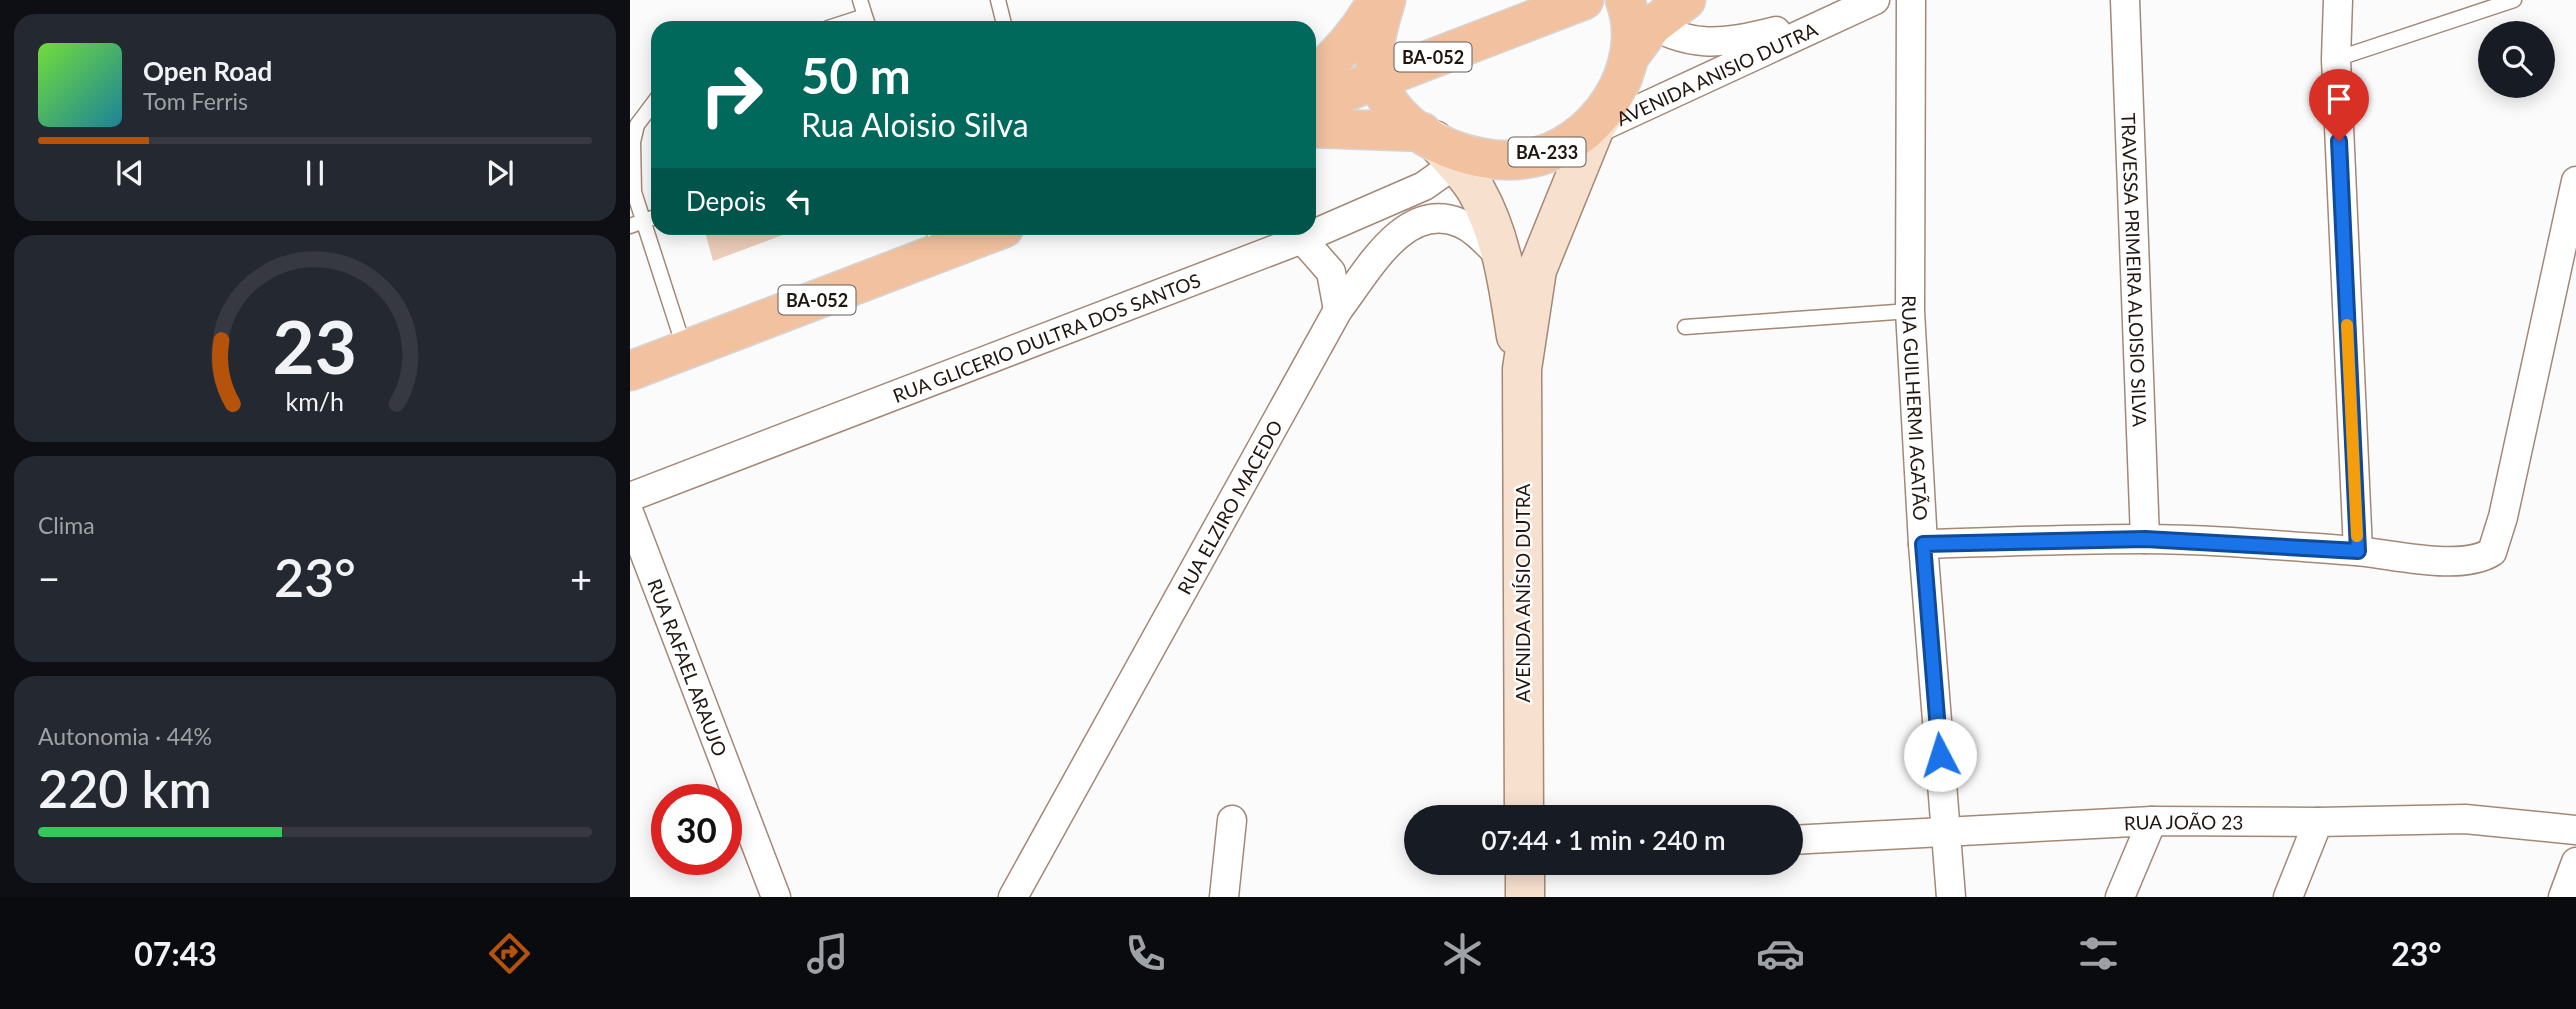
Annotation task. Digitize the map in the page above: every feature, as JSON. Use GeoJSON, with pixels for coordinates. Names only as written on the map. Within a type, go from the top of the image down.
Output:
{"type":"FeatureCollection","features":[{"type":"Feature","properties":{"kind":"main road"},"geometry":{"type":"LineString","coordinates":[[1316,75],[1326,67],[1368,17],[1377,0]]}},
{"type":"Feature","properties":{"kind":"main road","name":"BA-233"},"geometry":{"type":"LineString","coordinates":[[1386,0],[1374,39],[1378,79],[1396,113],[1437,145],[1496,161],[1527,159],[1555,149],[1603,116],[1623,80],[1634,23]]}},
{"type":"Feature","properties":{"kind":"main road","name":"BA-052"},"geometry":{"type":"LineString","coordinates":[[1316,103],[1584,0]]}},
{"type":"Feature","properties":{"kind":"main road"},"geometry":{"type":"LineString","coordinates":[[1634,23],[1686,0]]}},
{"type":"Feature","properties":{"kind":"main road"},"geometry":{"type":"LineString","coordinates":[[1522,369],[1537,270],[1603,116]]}},
{"type":"Feature","properties":{"kind":"main road"},"geometry":{"type":"LineString","coordinates":[[1316,129],[1437,145],[1475,188],[1504,259],[1522,369]]}},
{"type":"Feature","properties":{"kind":"main road","name":"BA-052"},"geometry":{"type":"LineString","coordinates":[[630,371],[685,350],[936,240],[964,235]]}},
{"type":"Feature","properties":{"kind":"main road","name":"AVENIDA ANÍSIO DUTRA"},"geometry":{"type":"LineString","coordinates":[[1522,369],[1524,805]]}},
{"type":"Feature","properties":{"kind":"main road"},"geometry":{"type":"LineString","coordinates":[[1525,875],[1525,897]]}},
{"type":"Feature","properties":{"kind":"street","name":"AVENIDA ANISIO DUTRA"},"geometry":{"type":"LineString","coordinates":[[1603,116],[1875,0]]}},
{"type":"Feature","properties":{"kind":"street","name":"RUA GUILHERMI AGATÃO"},"geometry":{"type":"LineString","coordinates":[[1911,0],[1910,311],[1923,544],[1951,897]]}},
{"type":"Feature","properties":{"kind":"street","name":"TRAVESSA PRIMEIRA ALOISIO SILVA"},"geometry":{"type":"LineString","coordinates":[[2125,0],[2145,539]]}},
{"type":"Feature","properties":{"kind":"street"},"geometry":{"type":"LineString","coordinates":[[2338,0],[2336,59],[2358,551]]}},
{"type":"Feature","properties":{"kind":"street","name":"AVENIDA ANISIO DUTRA"},"geometry":{"type":"LineString","coordinates":[[1634,23],[1689,41],[1726,43],[1839,15]]}},
{"type":"Feature","properties":{"kind":"street","name":"RUA GLICERIO DULTRA DOS SANTOS"},"geometry":{"type":"LineString","coordinates":[[1316,233],[1424,187],[1437,145]]}},
{"type":"Feature","properties":{"kind":"street"},"geometry":{"type":"LineString","coordinates":[[1923,544],[2145,539],[2358,551],[2441,560],[2472,560],[2486,556],[2492,552],[2497,538],[2576,181]]}},
{"type":"Feature","properties":{"kind":"street","name":"RUA ELZIRO MACEDO"},"geometry":{"type":"LineString","coordinates":[[1013,897],[1338,310],[1395,236],[1409,225],[1434,218],[1459,223],[1504,259]]}},
{"type":"Feature","properties":{"kind":"street","name":"RUA GLICERIO DULTRA DOS SANTOS"},"geometry":{"type":"LineString","coordinates":[[630,497],[1311,235]]}},
{"type":"Feature","properties":{"kind":"street"},"geometry":{"type":"LineString","coordinates":[[1302,239],[1331,272],[1338,310]]}},
{"type":"Feature","properties":{"kind":"street","name":"RUA RAFAEL ARAUJO"},"geometry":{"type":"LineString","coordinates":[[630,515],[776,897]]}},
{"type":"Feature","properties":{"kind":"street","name":"RUA JOÃO 23"},"geometry":{"type":"LineString","coordinates":[[1803,839],[1947,834],[2152,821],[2465,819],[2576,830]]}},
{"type":"Feature","properties":{"kind":"street"},"geometry":{"type":"LineString","coordinates":[[1224,897],[1233,820]]}},
{"type":"Feature","properties":{"kind":"street"},"geometry":{"type":"LineString","coordinates":[[2120,897],[2152,821]]}},
{"type":"Feature","properties":{"kind":"street"},"geometry":{"type":"LineString","coordinates":[[2288,897],[2318,822]]}},
{"type":"Feature","properties":{"kind":"street"},"geometry":{"type":"LineString","coordinates":[[2563,897],[2576,862]]}},
{"type":"Feature","properties":{"kind":"lane"},"geometry":{"type":"LineString","coordinates":[[860,0],[867,21]]}},
{"type":"Feature","properties":{"kind":"lane"},"geometry":{"type":"LineString","coordinates":[[998,0],[1002,21]]}},
{"type":"Feature","properties":{"kind":"lane"},"geometry":{"type":"LineString","coordinates":[[2336,59],[2514,0]]}},
{"type":"Feature","properties":{"kind":"lane"},"geometry":{"type":"LineString","coordinates":[[651,106],[637,125],[633,142],[634,192],[651,217]]}},
{"type":"Feature","properties":{"kind":"lane"},"geometry":{"type":"LineString","coordinates":[[630,226],[651,218]]}},
{"type":"Feature","properties":{"kind":"lane"},"geometry":{"type":"LineString","coordinates":[[656,235],[685,350]]}},
{"type":"Feature","properties":{"kind":"lane"},"geometry":{"type":"LineString","coordinates":[[1685,327],[1910,311]]}},
{"type":"Feature","properties":{"kind":"shaded area"},"geometry":{"type":"Polygon","coordinates":[[[706,235],[782,235],[713,261],[706,235]]]}},
{"type":"Feature","properties":{"kind":"slow traffic"},"geometry":{"type":"LineString","coordinates":[[2347,325],[2357,536]]}},
{"type":"Feature","properties":{"kind":"route"},"geometry":{"type":"LineString","coordinates":[[1940,755],[1923,544],[2145,539],[2358,551],[2339,141]]}}]}
